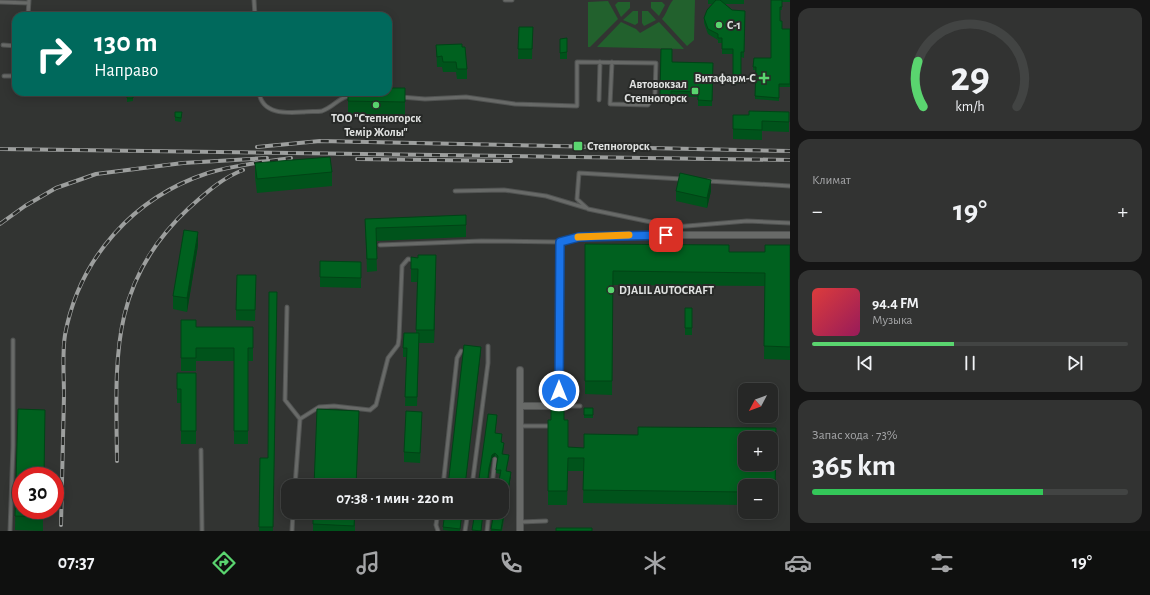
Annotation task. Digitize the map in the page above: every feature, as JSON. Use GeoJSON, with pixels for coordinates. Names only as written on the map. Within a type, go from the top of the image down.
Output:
{"type":"FeatureCollection","features":[{"type":"Feature","properties":{"kind":"street"},"geometry":{"type":"LineString","coordinates":[[520,406],[559,406],[560,242],[579,237],[628,235],[790,235]]}},
{"type":"Feature","properties":{"kind":"street"},"geometry":{"type":"LineString","coordinates":[[520,370],[520,531]]}},
{"type":"Feature","properties":{"kind":"lane"},"geometry":{"type":"LineString","coordinates":[[254,0],[255,12]]}},
{"type":"Feature","properties":{"kind":"lane"},"geometry":{"type":"LineString","coordinates":[[505,0],[512,0]]}},
{"type":"Feature","properties":{"kind":"lane"},"geometry":{"type":"LineString","coordinates":[[0,2],[29,1],[28,12]]}},
{"type":"Feature","properties":{"kind":"lane"},"geometry":{"type":"LineString","coordinates":[[3,46],[12,46]]}},
{"type":"Feature","properties":{"kind":"lane"},"geometry":{"type":"LineString","coordinates":[[394,97],[425,99],[466,97],[515,104],[577,106],[577,62],[612,62],[656,63],[655,94],[648,105],[610,104],[612,62]]}},
{"type":"Feature","properties":{"kind":"lane"},"geometry":{"type":"LineString","coordinates":[[599,100],[600,62]]}},
{"type":"Feature","properties":{"kind":"lane"},"geometry":{"type":"LineString","coordinates":[[4,76],[12,76]]}},
{"type":"Feature","properties":{"kind":"lane"},"geometry":{"type":"LineString","coordinates":[[260,96],[263,104],[272,110],[284,113],[322,111],[342,97],[350,96]]}},
{"type":"Feature","properties":{"kind":"lane"},"geometry":{"type":"LineString","coordinates":[[588,209],[577,199],[579,173],[685,179]]}},
{"type":"Feature","properties":{"kind":"lane"},"geometry":{"type":"LineString","coordinates":[[700,180],[790,186]]}},
{"type":"Feature","properties":{"kind":"lane"},"geometry":{"type":"LineString","coordinates":[[455,191],[511,191],[546,196],[588,209],[675,227],[747,221],[790,223]]}},
{"type":"Feature","properties":{"kind":"lane"},"geometry":{"type":"LineString","coordinates":[[380,245],[482,242],[560,242]]}},
{"type":"Feature","properties":{"kind":"lane"},"geometry":{"type":"LineString","coordinates":[[300,419],[319,407],[334,406],[370,410],[376,405],[388,358],[398,345],[402,266],[408,259],[416,260]]}},
{"type":"Feature","properties":{"kind":"lane"},"geometry":{"type":"LineString","coordinates":[[287,307],[285,400],[300,419],[296,479]]}},
{"type":"Feature","properties":{"kind":"lane"},"geometry":{"type":"LineString","coordinates":[[10,531],[13,446],[13,340]]}},
{"type":"Feature","properties":{"kind":"lane"},"geometry":{"type":"LineString","coordinates":[[473,479],[488,363],[488,346]]}},
{"type":"Feature","properties":{"kind":"lane"},"geometry":{"type":"LineString","coordinates":[[444,479],[457,358],[460,351]]}},
{"type":"Feature","properties":{"kind":"lane"},"geometry":{"type":"LineString","coordinates":[[559,406],[580,406]]}},
{"type":"Feature","properties":{"kind":"lane"},"geometry":{"type":"LineString","coordinates":[[520,426],[548,426]]}},
{"type":"Feature","properties":{"kind":"lane"},"geometry":{"type":"LineString","coordinates":[[201,450],[202,531]]}},
{"type":"Feature","properties":{"kind":"lane"},"geometry":{"type":"LineString","coordinates":[[493,479],[495,459]]}},
{"type":"Feature","properties":{"kind":"lane"},"geometry":{"type":"LineString","coordinates":[[292,531],[293,519]]}},
{"type":"Feature","properties":{"kind":"lane"},"geometry":{"type":"LineString","coordinates":[[437,519],[436,525],[438,531]]}},
{"type":"Feature","properties":{"kind":"lane"},"geometry":{"type":"LineString","coordinates":[[465,531],[467,519]]}},
{"type":"Feature","properties":{"kind":"lane"},"geometry":{"type":"LineString","coordinates":[[487,531],[488,519]]}},
{"type":"Feature","properties":{"kind":"lane"},"geometry":{"type":"LineString","coordinates":[[520,522],[546,522]]}},
{"type":"Feature","properties":{"kind":"green space"},"geometry":{"type":"Polygon","coordinates":[[[673,0],[695,0],[694,40],[687,46],[662,19],[673,0]]]}},
{"type":"Feature","properties":{"kind":"green space"},"geometry":{"type":"Polygon","coordinates":[[[608,1],[618,19],[590,47],[588,47],[588,2],[608,1]]]}},
{"type":"Feature","properties":{"kind":"green space"},"geometry":{"type":"Polygon","coordinates":[[[618,2],[630,2],[630,8],[621,17],[615,5],[618,2]]]}},
{"type":"Feature","properties":{"kind":"green space"},"geometry":{"type":"Polygon","coordinates":[[[651,2],[662,2],[665,5],[659,16],[651,8],[651,2]]]}},
{"type":"Feature","properties":{"kind":"green space"},"geometry":{"type":"Polygon","coordinates":[[[633,11],[638,11],[638,23],[635,25],[623,20],[633,11]]]}},
{"type":"Feature","properties":{"kind":"green space"},"geometry":{"type":"Polygon","coordinates":[[[642,11],[648,11],[656,20],[644,26],[642,23],[642,11]]]}},
{"type":"Feature","properties":{"kind":"green space"},"geometry":{"type":"Polygon","coordinates":[[[621,22],[636,29],[640,33],[659,22],[684,49],[597,47],[621,22]]]}},
{"type":"Feature","properties":{"kind":"building"},"geometry":{"type":"Polygon","coordinates":[[[716,0],[720,0],[732,10],[745,11],[744,52],[741,52],[741,79],[733,79],[733,49],[722,49],[722,38],[718,38],[718,34],[708,29],[704,18],[707,10],[716,0]]]}},
{"type":"Feature","properties":{"kind":"building"},"geometry":{"type":"Polygon","coordinates":[[[771,0],[782,0],[782,7],[780,7],[780,21],[782,21],[782,29],[790,29],[790,84],[779,84],[779,98],[755,96],[756,67],[753,67],[754,58],[771,58],[771,0]]]}},
{"type":"Feature","properties":{"kind":"building"},"geometry":{"type":"Polygon","coordinates":[[[519,27],[533,27],[532,49],[518,49],[519,27]]]}},
{"type":"Feature","properties":{"kind":"building"},"geometry":{"type":"Polygon","coordinates":[[[567,38],[567,52],[560,53],[560,39],[567,38]]]}},
{"type":"Feature","properties":{"kind":"building"},"geometry":{"type":"Polygon","coordinates":[[[462,44],[462,47],[465,47],[467,69],[457,69],[456,62],[443,62],[442,56],[437,57],[436,45],[462,44]]]}},
{"type":"Feature","properties":{"kind":"building"},"geometry":{"type":"Polygon","coordinates":[[[661,49],[672,49],[672,62],[713,63],[712,101],[698,100],[698,92],[671,91],[671,95],[660,95],[661,49]]]}},
{"type":"Feature","properties":{"kind":"building"},"geometry":{"type":"Polygon","coordinates":[[[392,88],[405,88],[405,102],[348,101],[348,96],[392,96],[392,88]]]}},
{"type":"Feature","properties":{"kind":"building"},"geometry":{"type":"Polygon","coordinates":[[[127,96],[133,96],[133,98],[127,98],[127,96]]]}},
{"type":"Feature","properties":{"kind":"building"},"geometry":{"type":"Polygon","coordinates":[[[749,111],[789,112],[789,122],[762,121],[762,130],[733,129],[733,115],[749,115],[749,111]]]}},
{"type":"Feature","properties":{"kind":"building"},"geometry":{"type":"Polygon","coordinates":[[[175,112],[182,112],[181,118],[175,117],[175,112]]]}},
{"type":"Feature","properties":{"kind":"building"},"geometry":{"type":"Polygon","coordinates":[[[330,157],[332,172],[257,179],[255,163],[330,157]]]}},
{"type":"Feature","properties":{"kind":"building"},"geometry":{"type":"Polygon","coordinates":[[[680,173],[711,180],[707,198],[676,191],[680,173]]]}},
{"type":"Feature","properties":{"kind":"building"},"geometry":{"type":"Polygon","coordinates":[[[466,215],[466,225],[376,228],[377,259],[367,259],[365,219],[466,215]]]}},
{"type":"Feature","properties":{"kind":"building"},"geometry":{"type":"Polygon","coordinates":[[[184,230],[198,232],[187,298],[173,296],[184,230]]]}},
{"type":"Feature","properties":{"kind":"building"},"geometry":{"type":"Polygon","coordinates":[[[585,244],[729,245],[729,252],[765,252],[765,245],[790,245],[790,347],[764,346],[765,273],[613,271],[612,381],[585,381],[585,244]]]}},
{"type":"Feature","properties":{"kind":"building"},"geometry":{"type":"Polygon","coordinates":[[[418,255],[436,255],[434,330],[416,330],[418,269],[411,269],[411,257],[418,258],[418,255]]]}},
{"type":"Feature","properties":{"kind":"building"},"geometry":{"type":"Polygon","coordinates":[[[320,261],[361,262],[361,278],[320,277],[320,261]]]}},
{"type":"Feature","properties":{"kind":"building"},"geometry":{"type":"Polygon","coordinates":[[[237,275],[256,275],[255,310],[236,310],[237,275]]]}},
{"type":"Feature","properties":{"kind":"building"},"geometry":{"type":"Polygon","coordinates":[[[269,292],[277,292],[273,527],[259,527],[260,458],[268,458],[269,292]]]}},
{"type":"Feature","properties":{"kind":"building"},"geometry":{"type":"Polygon","coordinates":[[[685,308],[692,308],[692,328],[685,328],[685,308]]]}},
{"type":"Feature","properties":{"kind":"building"},"geometry":{"type":"Polygon","coordinates":[[[181,320],[196,320],[196,327],[253,327],[253,348],[248,348],[248,431],[234,431],[234,348],[196,348],[196,358],[181,358],[181,320]]]}},
{"type":"Feature","properties":{"kind":"building"},"geometry":{"type":"Polygon","coordinates":[[[404,333],[419,333],[417,397],[405,397],[407,348],[403,348],[404,333]]]}},
{"type":"Feature","properties":{"kind":"building"},"geometry":{"type":"Polygon","coordinates":[[[464,345],[481,347],[466,479],[449,479],[464,345]]]}},
{"type":"Feature","properties":{"kind":"building"},"geometry":{"type":"Polygon","coordinates":[[[177,373],[196,373],[196,431],[181,431],[181,389],[177,389],[177,373]]]}},
{"type":"Feature","properties":{"kind":"building"},"geometry":{"type":"Polygon","coordinates":[[[551,405],[564,405],[564,420],[568,420],[568,447],[584,448],[584,434],[638,435],[638,427],[776,428],[776,431],[738,431],[738,471],[775,471],[775,479],[738,479],[738,492],[583,490],[584,458],[568,458],[567,491],[548,491],[548,420],[551,420],[551,405]]]}},
{"type":"Feature","properties":{"kind":"building"},"geometry":{"type":"Polygon","coordinates":[[[584,408],[593,408],[593,415],[584,415],[584,408]]]}},
{"type":"Feature","properties":{"kind":"building"},"geometry":{"type":"Polygon","coordinates":[[[18,409],[45,410],[44,467],[16,467],[18,409]]]}},
{"type":"Feature","properties":{"kind":"building"},"geometry":{"type":"Polygon","coordinates":[[[317,409],[359,411],[356,479],[314,479],[317,409]]]}},
{"type":"Feature","properties":{"kind":"building"},"geometry":{"type":"Polygon","coordinates":[[[406,411],[422,412],[420,453],[404,452],[406,411]]]}},
{"type":"Feature","properties":{"kind":"building"},"geometry":{"type":"Polygon","coordinates":[[[488,414],[497,415],[495,433],[502,434],[501,442],[504,443],[502,454],[509,455],[506,471],[511,472],[509,484],[509,479],[499,479],[501,470],[496,470],[498,456],[495,453],[492,455],[488,479],[479,479],[488,414]]]}},
{"type":"Feature","properties":{"kind":"building"},"geometry":{"type":"Polygon","coordinates":[[[313,519],[354,519],[354,526],[313,524],[313,519]]]}},
{"type":"Feature","properties":{"kind":"building"},"geometry":{"type":"Polygon","coordinates":[[[444,519],[461,519],[460,529],[443,527],[444,519]]]}},
{"type":"Feature","properties":{"kind":"building"},"geometry":{"type":"Polygon","coordinates":[[[474,519],[482,519],[481,531],[472,530],[474,519]]]}},
{"type":"Feature","properties":{"kind":"building"},"geometry":{"type":"Polygon","coordinates":[[[493,519],[503,519],[501,530],[491,529],[493,519]]]}},
{"type":"Feature","properties":{"kind":"building"},"geometry":{"type":"Polygon","coordinates":[[[556,528],[592,528],[592,531],[556,531],[556,528]]]}},
{"type":"Feature","properties":{"kind":"railway"},"geometry":{"type":"LineString","coordinates":[[257,147],[320,141],[790,151]]}},
{"type":"Feature","properties":{"kind":"railway"},"geometry":{"type":"LineString","coordinates":[[0,149],[790,160]]}},
{"type":"Feature","properties":{"kind":"railway"},"geometry":{"type":"LineString","coordinates":[[0,224],[25,206],[56,188],[96,174],[183,163],[267,158]]}},
{"type":"Feature","properties":{"kind":"railway"},"geometry":{"type":"LineString","coordinates":[[61,525],[64,342],[72,307],[83,281],[97,256],[114,234],[134,215],[156,198],[181,184],[218,170],[291,158]]}},
{"type":"Feature","properties":{"kind":"railway"},"geometry":{"type":"LineString","coordinates":[[357,159],[511,161]]}},
{"type":"Feature","properties":{"kind":"railway"},"geometry":{"type":"LineString","coordinates":[[117,461],[116,389],[118,356],[122,325],[130,294],[143,265],[163,236],[189,208],[208,191],[228,177],[243,170]]}},
{"type":"Feature","properties":{"kind":"slow traffic"},"geometry":{"type":"LineString","coordinates":[[578,237],[629,235]]}},
{"type":"Feature","properties":{"kind":"place","name":"C-1"},"geometry":{"type":"Point","coordinates":[719,25]}},
{"type":"Feature","properties":{"kind":"place","name":"Витафарм-С"},"geometry":{"type":"Point","coordinates":[764,78]}},
{"type":"Feature","properties":{"kind":"place","name":"Автовокзал Степногорск"},"geometry":{"type":"Point","coordinates":[695,91]}},
{"type":"Feature","properties":{"kind":"place","name":"ТОО \"Степногорск Темiр Жолы\""},"geometry":{"type":"Point","coordinates":[376,105]}},
{"type":"Feature","properties":{"kind":"place","name":"Степногорск"},"geometry":{"type":"Point","coordinates":[578,146]}},
{"type":"Feature","properties":{"kind":"place","name":"DJALIL AUTOCRAFT"},"geometry":{"type":"Point","coordinates":[611,290]}},
{"type":"Feature","properties":{"kind":"route"},"geometry":{"type":"LineString","coordinates":[[559,391],[560,242],[579,237],[666,235]]}}]}
